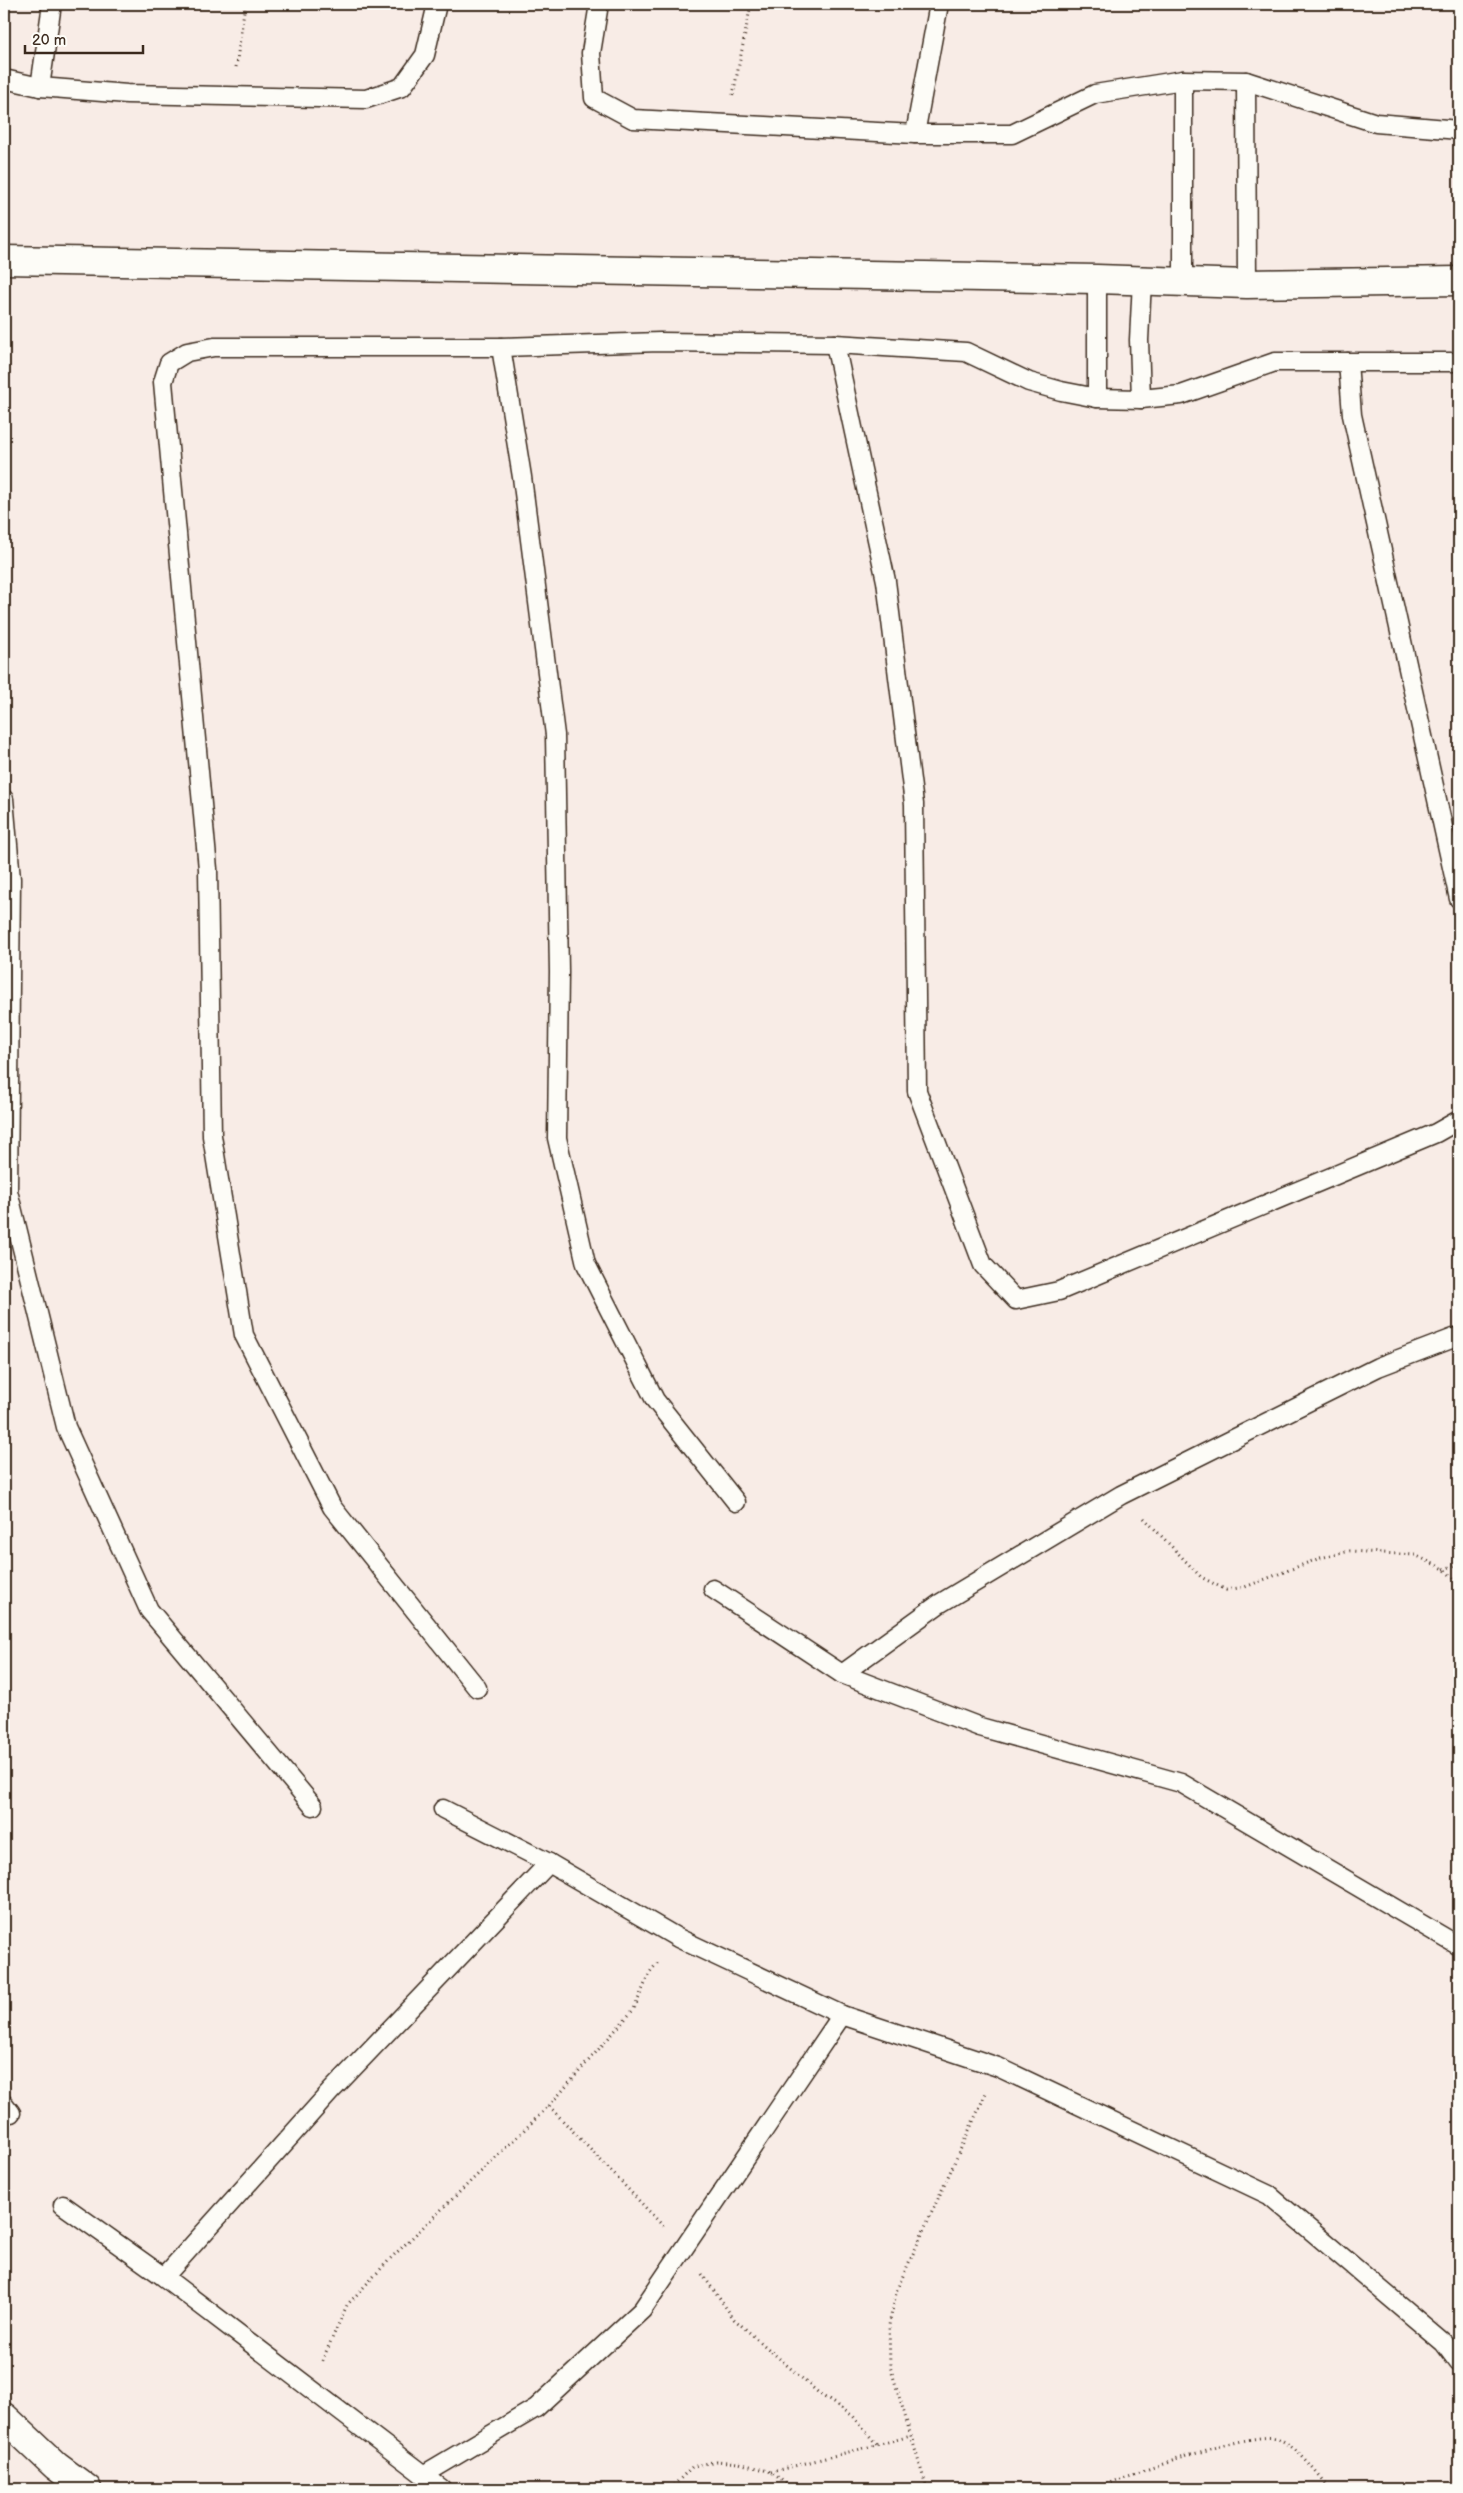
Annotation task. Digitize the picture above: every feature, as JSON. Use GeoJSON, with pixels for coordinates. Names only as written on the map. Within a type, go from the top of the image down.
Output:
{"type":"FeatureCollection","features":[{"type":"Feature","properties":{"kind":"street"},"geometry":{"type":"LineString","coordinates":[[4,260],[1097,279],[1247,284],[1459,281]]}},
{"type":"Feature","properties":{"kind":"street"},"geometry":{"type":"LineString","coordinates":[[4,2417],[56,2466],[86,2489]]}},
{"type":"Feature","properties":{"kind":"lane"},"geometry":{"type":"LineString","coordinates":[[40,87],[52,4]]}},
{"type":"Feature","properties":{"kind":"lane"},"geometry":{"type":"LineString","coordinates":[[4,79],[40,87],[126,94],[232,98],[366,99],[402,87],[425,56],[437,4]]}},
{"type":"Feature","properties":{"kind":"lane"},"geometry":{"type":"LineString","coordinates":[[599,4],[590,53],[594,98],[633,119],[915,134],[1012,134],[1095,94],[1183,80],[1246,81],[1376,123],[1459,130]]}},
{"type":"Feature","properties":{"kind":"lane"},"geometry":{"type":"LineString","coordinates":[[915,134],[939,4]]}},
{"type":"Feature","properties":{"kind":"lane"},"geometry":{"type":"LineString","coordinates":[[1183,80],[1183,282]]}},
{"type":"Feature","properties":{"kind":"lane"},"geometry":{"type":"LineString","coordinates":[[1246,81],[1247,284]]}},
{"type":"Feature","properties":{"kind":"lane"},"geometry":{"type":"LineString","coordinates":[[1097,279],[1097,398]]}},
{"type":"Feature","properties":{"kind":"lane"},"geometry":{"type":"LineString","coordinates":[[1141,399],[1139,340],[1142,281]]}},
{"type":"Feature","properties":{"kind":"lane"},"geometry":{"type":"LineString","coordinates":[[477,1688],[332,1507],[244,1334],[212,1136],[208,869],[163,382],[169,363],[187,352],[214,347],[501,346],[660,342],[834,344],[966,352],[1029,382],[1061,391],[1097,398],[1141,399],[1181,395],[1276,362],[1459,362]]}},
{"type":"Feature","properties":{"kind":"lane"},"geometry":{"type":"LineString","coordinates":[[834,344],[886,581],[914,804],[917,1091],[983,1265],[1016,1300],[1059,1291],[1436,1133],[1459,1120]]}},
{"type":"Feature","properties":{"kind":"lane"},"geometry":{"type":"LineString","coordinates":[[501,346],[522,477],[555,735],[559,972],[557,1138],[586,1264],[655,1400],[736,1502]]}},
{"type":"Feature","properties":{"kind":"lane"},"geometry":{"type":"LineString","coordinates":[[1348,362],[1352,415],[1459,900]]}},
{"type":"Feature","properties":{"kind":"lane"},"geometry":{"type":"LineString","coordinates":[[4,800],[11,879],[8,1191],[66,1427],[149,1610],[313,1806]]}},
{"type":"Feature","properties":{"kind":"lane"},"geometry":{"type":"LineString","coordinates":[[842,1674],[939,1604],[1121,1495],[1378,1367],[1459,1336]]}},
{"type":"Feature","properties":{"kind":"lane"},"geometry":{"type":"LineString","coordinates":[[713,1589],[842,1674],[980,1727],[1181,1783],[1459,1946]]}},
{"type":"Feature","properties":{"kind":"lane"},"geometry":{"type":"LineString","coordinates":[[443,1809],[549,1863],[678,1938],[842,2015],[998,2067],[1269,2195],[1444,2343],[1459,2363]]}},
{"type":"Feature","properties":{"kind":"lane"},"geometry":{"type":"LineString","coordinates":[[164,2277],[331,2091],[549,1863]]}},
{"type":"Feature","properties":{"kind":"lane"},"geometry":{"type":"LineString","coordinates":[[423,2475],[536,2408],[642,2310],[842,2015]]}},
{"type":"Feature","properties":{"kind":"lane"},"geometry":{"type":"LineString","coordinates":[[63,2205],[164,2277],[442,2489]]}},
{"type":"Feature","properties":{"kind":"path"},"geometry":{"type":"LineString","coordinates":[[232,98],[246,4]]}},
{"type":"Feature","properties":{"kind":"path"},"geometry":{"type":"LineString","coordinates":[[727,125],[751,4]]}},
{"type":"Feature","properties":{"kind":"path"},"geometry":{"type":"LineString","coordinates":[[1121,1495],[1201,1577],[1226,1590],[1245,1587],[1320,1558],[1350,1551],[1415,1555],[1444,1569],[1459,1584]]}},
{"type":"Feature","properties":{"kind":"path"},"geometry":{"type":"LineString","coordinates":[[1444,1569],[1459,1564]]}},
{"type":"Feature","properties":{"kind":"path"},"geometry":{"type":"LineString","coordinates":[[310,2389],[347,2305],[391,2258],[548,2106],[634,2009],[650,1972],[678,1938]]}},
{"type":"Feature","properties":{"kind":"path"},"geometry":{"type":"LineString","coordinates":[[927,2489],[890,2366],[889,2325],[897,2288],[998,2067]]}},
{"type":"Feature","properties":{"kind":"path"},"geometry":{"type":"LineString","coordinates":[[548,2106],[684,2248],[734,2319],[821,2395],[853,2416],[877,2445]]}},
{"type":"Feature","properties":{"kind":"path"},"geometry":{"type":"LineString","coordinates":[[771,2472],[911,2436]]}},
{"type":"Feature","properties":{"kind":"path"},"geometry":{"type":"LineString","coordinates":[[1097,2489],[1114,2481],[1250,2438],[1276,2438],[1293,2447],[1330,2489]]}},
{"type":"Feature","properties":{"kind":"path"},"geometry":{"type":"LineString","coordinates":[[670,2489],[692,2467],[716,2460],[771,2472],[793,2489]]}}]}
